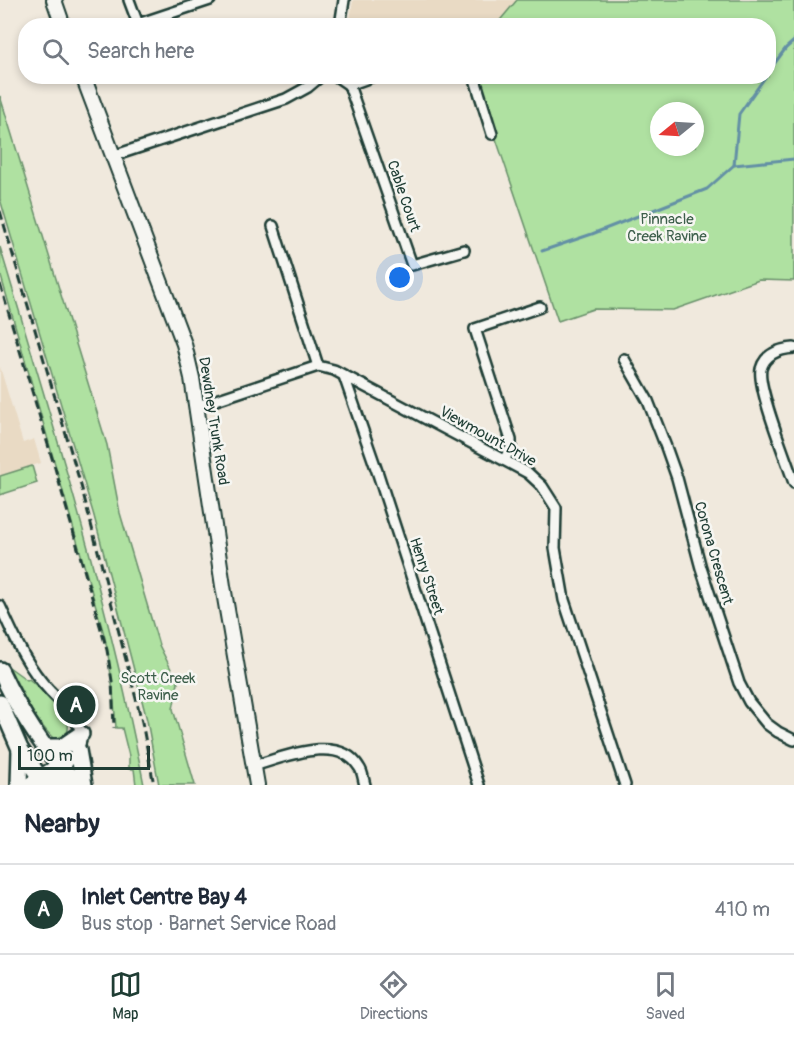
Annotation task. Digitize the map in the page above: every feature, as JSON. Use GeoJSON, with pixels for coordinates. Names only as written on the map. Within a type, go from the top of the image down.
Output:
{"type":"FeatureCollection","features":[{"type":"Feature","properties":{"kind":"main road"},"geometry":{"type":"LineString","coordinates":[[54,0],[60,18]]}},
{"type":"Feature","properties":{"kind":"main road","name":"Dewdney Trunk Road"},"geometry":{"type":"LineString","coordinates":[[86,84],[184,344],[192,378],[223,586],[257,785]]}},
{"type":"Feature","properties":{"kind":"main road"},"geometry":{"type":"LineString","coordinates":[[0,670],[28,725],[45,747],[51,776]]}},
{"type":"Feature","properties":{"kind":"main road"},"geometry":{"type":"LineString","coordinates":[[0,704],[20,749],[19,785]]}},
{"type":"Feature","properties":{"kind":"main road"},"geometry":{"type":"LineString","coordinates":[[7,719],[26,739],[51,776]]}},
{"type":"Feature","properties":{"kind":"main road"},"geometry":{"type":"LineString","coordinates":[[45,747],[62,747],[80,742],[84,785]]}},
{"type":"Feature","properties":{"kind":"main road"},"geometry":{"type":"LineString","coordinates":[[20,749],[51,776],[79,785]]}},
{"type":"Feature","properties":{"kind":"street"},"geometry":{"type":"LineString","coordinates":[[129,0],[136,18]]}},
{"type":"Feature","properties":{"kind":"street"},"geometry":{"type":"LineString","coordinates":[[156,18],[210,0]]}},
{"type":"Feature","properties":{"kind":"street"},"geometry":{"type":"LineString","coordinates":[[341,18],[344,0]]}},
{"type":"Feature","properties":{"kind":"street"},"geometry":{"type":"LineString","coordinates":[[113,156],[286,99],[312,84]]}},
{"type":"Feature","properties":{"kind":"street"},"geometry":{"type":"LineString","coordinates":[[476,84],[492,134]]}},
{"type":"Feature","properties":{"kind":"street","name":"Cable Court"},"geometry":{"type":"LineString","coordinates":[[349,85],[412,266],[464,250]]}},
{"type":"Feature","properties":{"kind":"street"},"geometry":{"type":"LineString","coordinates":[[195,407],[318,366],[273,226]]}},
{"type":"Feature","properties":{"kind":"street"},"geometry":{"type":"LineString","coordinates":[[504,460],[511,448],[511,440],[475,329],[540,307]]}},
{"type":"Feature","properties":{"kind":"street"},"geometry":{"type":"LineString","coordinates":[[794,348],[780,350],[769,356],[760,372],[762,389],[794,483]]}},
{"type":"Feature","properties":{"kind":"street","name":"Corona Crescent"},"geometry":{"type":"LineString","coordinates":[[624,359],[648,401],[666,447],[677,478],[700,568],[739,683],[749,702],[767,724],[794,740]]}},
{"type":"Feature","properties":{"kind":"street","name":"Viewmount Drive"},"geometry":{"type":"LineString","coordinates":[[318,366],[334,370],[504,460],[528,473],[542,486],[556,508],[555,548],[564,600],[625,785]]}},
{"type":"Feature","properties":{"kind":"street","name":"Henry Street"},"geometry":{"type":"LineString","coordinates":[[344,376],[479,785]]}},
{"type":"Feature","properties":{"kind":"street"},"geometry":{"type":"LineString","coordinates":[[0,606],[32,670],[68,710],[79,726],[80,742],[51,776]]}},
{"type":"Feature","properties":{"kind":"street"},"geometry":{"type":"LineString","coordinates":[[253,766],[313,750],[324,748],[336,750],[356,762],[361,769],[365,785]]}},
{"type":"Feature","properties":{"kind":"shaded area"},"geometry":{"type":"Polygon","coordinates":[[[353,0],[517,0],[502,18],[350,18],[353,0]]]}},
{"type":"Feature","properties":{"kind":"shaded area"},"geometry":{"type":"Polygon","coordinates":[[[0,367],[23,443],[34,439],[41,463],[0,476],[0,367]]]}},
{"type":"Feature","properties":{"kind":"green space","name":"Pinnacle Creek Ravine"},"geometry":{"type":"Polygon","coordinates":[[[517,0],[794,0],[794,281],[759,280],[673,310],[593,309],[558,321],[477,84],[776,84],[776,18],[502,18],[517,0]]]}},
{"type":"Feature","properties":{"kind":"green space","name":"Scott Creek Ravine"},"geometry":{"type":"Polygon","coordinates":[[[0,96],[107,445],[120,513],[159,645],[178,683],[173,709],[195,785],[159,785],[147,720],[94,516],[0,199],[0,96]]]}},
{"type":"Feature","properties":{"kind":"green space"},"geometry":{"type":"Polygon","coordinates":[[[0,247],[60,447],[97,582],[144,785],[136,785],[134,769],[129,769],[129,756],[122,728],[116,728],[105,638],[0,273],[0,247]]]}},
{"type":"Feature","properties":{"kind":"green space"},"geometry":{"type":"Polygon","coordinates":[[[32,466],[37,483],[0,495],[0,476],[32,466]]]}},
{"type":"Feature","properties":{"kind":"green space"},"geometry":{"type":"Polygon","coordinates":[[[9,667],[27,680],[29,679],[65,715],[68,724],[67,732],[62,739],[53,738],[40,722],[9,667]]]}},
{"type":"Feature","properties":{"kind":"waterway"},"geometry":{"type":"LineString","coordinates":[[776,61],[794,41]]}},
{"type":"Feature","properties":{"kind":"waterway"},"geometry":{"type":"LineString","coordinates":[[542,251],[707,189],[734,165],[739,114],[760,84]]}},
{"type":"Feature","properties":{"kind":"waterway"},"geometry":{"type":"LineString","coordinates":[[734,165],[794,159]]}},
{"type":"Feature","properties":{"kind":"railway"},"geometry":{"type":"LineString","coordinates":[[0,211],[82,489],[142,722],[154,785]]}},
{"type":"Feature","properties":{"kind":"railway"},"geometry":{"type":"LineString","coordinates":[[0,284],[107,650],[112,681],[114,728]]}},
{"type":"Feature","properties":{"kind":"place","name":"Inlet Centre Bay 4"},"geometry":{"type":"Point","coordinates":[76,705]}}]}
